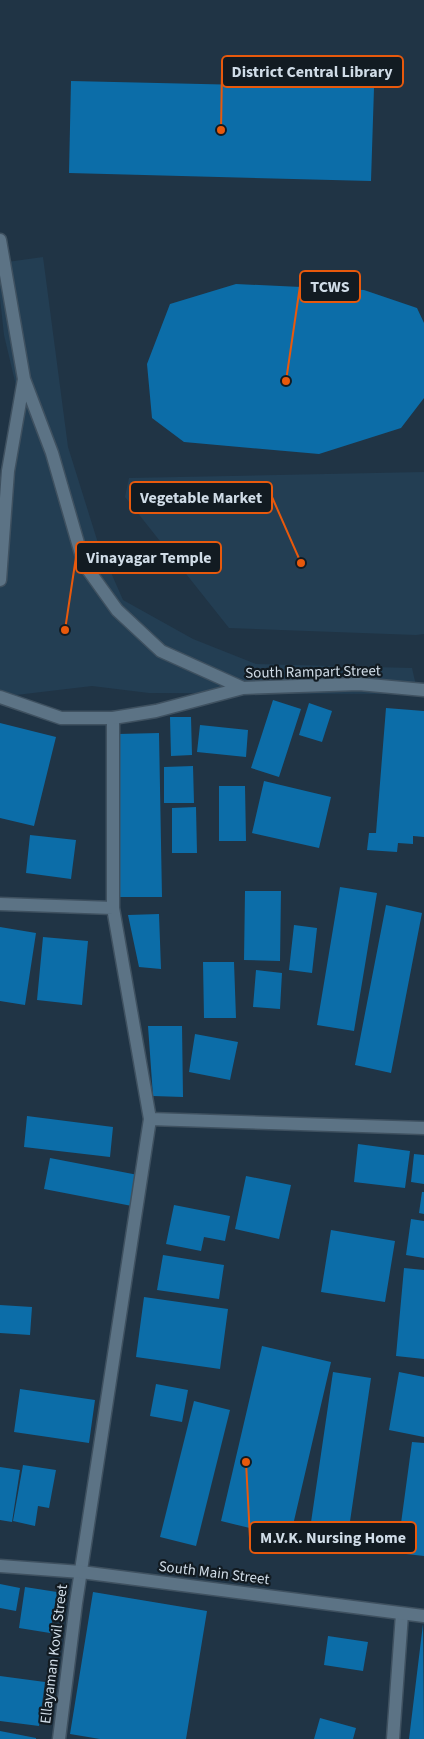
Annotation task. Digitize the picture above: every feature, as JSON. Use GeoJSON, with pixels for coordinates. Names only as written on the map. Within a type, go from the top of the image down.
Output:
{"type":"FeatureCollection","features":[{"type":"Feature","properties":{"kind":"street"},"geometry":{"type":"LineString","coordinates":[[0,240],[24,379],[52,453],[84,564],[117,610],[161,651],[243,688]]}},
{"type":"Feature","properties":{"kind":"street"},"geometry":{"type":"LineString","coordinates":[[0,580],[8,471],[24,379]]}},
{"type":"Feature","properties":{"kind":"street","name":"South Rampart Street"},"geometry":{"type":"LineString","coordinates":[[0,697],[61,718],[113,718],[156,711],[243,688],[359,684],[424,690]]}},
{"type":"Feature","properties":{"kind":"street","name":"Ellayaman Kovil Street"},"geometry":{"type":"LineString","coordinates":[[59,1739],[81,1572],[150,1119],[113,908],[113,718]]}},
{"type":"Feature","properties":{"kind":"street"},"geometry":{"type":"LineString","coordinates":[[0,904],[113,908]]}},
{"type":"Feature","properties":{"kind":"street"},"geometry":{"type":"LineString","coordinates":[[150,1119],[424,1128]]}},
{"type":"Feature","properties":{"kind":"street","name":"South Main Street"},"geometry":{"type":"LineString","coordinates":[[0,1566],[81,1572],[424,1616]]}},
{"type":"Feature","properties":{"kind":"street"},"geometry":{"type":"LineString","coordinates":[[393,1739],[402,1614]]}},
{"type":"Feature","properties":{"kind":"shaded area"},"geometry":{"type":"Polygon","coordinates":[[[43,257],[68,447],[98,543],[123,600],[193,639],[256,664],[412,668],[417,690],[399,694],[149,693],[92,686],[16,695],[0,691],[0,562],[17,390],[4,335],[0,298],[0,263],[43,257]]]}},
{"type":"Feature","properties":{"kind":"shaded area"},"geometry":{"type":"Polygon","coordinates":[[[424,472],[424,634],[416,635],[229,628],[125,497],[129,478],[424,472]]]}},
{"type":"Feature","properties":{"kind":"building"},"geometry":{"type":"Polygon","coordinates":[[[71,81],[374,88],[371,181],[69,173],[71,81]]]}},
{"type":"Feature","properties":{"kind":"building"},"geometry":{"type":"Polygon","coordinates":[[[236,284],[364,290],[417,308],[424,323],[424,398],[401,428],[319,454],[184,442],[152,418],[147,364],[170,304],[236,284]]]}},
{"type":"Feature","properties":{"kind":"building"},"geometry":{"type":"Polygon","coordinates":[[[273,700],[301,709],[279,777],[251,768],[273,700]]]}},
{"type":"Feature","properties":{"kind":"building"},"geometry":{"type":"Polygon","coordinates":[[[309,703],[332,711],[322,742],[299,735],[309,703]]]}},
{"type":"Feature","properties":{"kind":"building"},"geometry":{"type":"Polygon","coordinates":[[[386,708],[424,711],[424,837],[413,836],[413,844],[398,843],[397,852],[367,850],[369,833],[376,833],[386,708]]]}},
{"type":"Feature","properties":{"kind":"building"},"geometry":{"type":"Polygon","coordinates":[[[170,717],[191,717],[192,755],[171,756],[170,717]]]}},
{"type":"Feature","properties":{"kind":"building"},"geometry":{"type":"Polygon","coordinates":[[[0,723],[56,737],[34,826],[0,818],[0,723]]]}},
{"type":"Feature","properties":{"kind":"building"},"geometry":{"type":"Polygon","coordinates":[[[200,725],[248,730],[246,757],[197,752],[200,725]]]}},
{"type":"Feature","properties":{"kind":"building"},"geometry":{"type":"Polygon","coordinates":[[[159,733],[162,897],[117,897],[118,734],[159,733]]]}},
{"type":"Feature","properties":{"kind":"building"},"geometry":{"type":"Polygon","coordinates":[[[193,766],[194,803],[164,803],[164,767],[193,766]]]}},
{"type":"Feature","properties":{"kind":"building"},"geometry":{"type":"Polygon","coordinates":[[[264,781],[331,797],[319,848],[252,833],[264,781]]]}},
{"type":"Feature","properties":{"kind":"building"},"geometry":{"type":"Polygon","coordinates":[[[219,786],[245,786],[246,841],[219,841],[219,786]]]}},
{"type":"Feature","properties":{"kind":"building"},"geometry":{"type":"Polygon","coordinates":[[[196,807],[197,853],[172,853],[172,808],[196,807]]]}},
{"type":"Feature","properties":{"kind":"building"},"geometry":{"type":"Polygon","coordinates":[[[30,835],[76,840],[71,879],[26,873],[30,835]]]}},
{"type":"Feature","properties":{"kind":"building"},"geometry":{"type":"Polygon","coordinates":[[[340,887],[377,893],[354,1031],[317,1025],[340,887]]]}},
{"type":"Feature","properties":{"kind":"building"},"geometry":{"type":"Polygon","coordinates":[[[245,891],[281,891],[280,961],[244,960],[245,891]]]}},
{"type":"Feature","properties":{"kind":"building"},"geometry":{"type":"Polygon","coordinates":[[[386,905],[422,913],[391,1073],[355,1065],[386,905]]]}},
{"type":"Feature","properties":{"kind":"building"},"geometry":{"type":"Polygon","coordinates":[[[159,914],[161,969],[139,967],[128,915],[159,914]]]}},
{"type":"Feature","properties":{"kind":"building"},"geometry":{"type":"Polygon","coordinates":[[[294,925],[317,928],[312,973],[289,970],[294,925]]]}},
{"type":"Feature","properties":{"kind":"building"},"geometry":{"type":"Polygon","coordinates":[[[0,927],[36,933],[25,1005],[0,1001],[0,927]]]}},
{"type":"Feature","properties":{"kind":"building"},"geometry":{"type":"Polygon","coordinates":[[[43,937],[88,941],[82,1005],[37,1000],[43,937]]]}},
{"type":"Feature","properties":{"kind":"building"},"geometry":{"type":"Polygon","coordinates":[[[203,962],[234,962],[236,1018],[204,1018],[203,962]]]}},
{"type":"Feature","properties":{"kind":"building"},"geometry":{"type":"Polygon","coordinates":[[[256,970],[282,973],[280,1009],[253,1007],[256,970]]]}},
{"type":"Feature","properties":{"kind":"building"},"geometry":{"type":"Polygon","coordinates":[[[148,1026],[182,1026],[183,1097],[153,1096],[148,1026]]]}},
{"type":"Feature","properties":{"kind":"building"},"geometry":{"type":"Polygon","coordinates":[[[195,1034],[238,1042],[230,1080],[189,1072],[195,1034]]]}},
{"type":"Feature","properties":{"kind":"building"},"geometry":{"type":"Polygon","coordinates":[[[27,1116],[113,1127],[110,1157],[24,1147],[27,1116]]]}},
{"type":"Feature","properties":{"kind":"building"},"geometry":{"type":"Polygon","coordinates":[[[358,1144],[410,1151],[405,1188],[354,1182],[358,1144]]]}},
{"type":"Feature","properties":{"kind":"building"},"geometry":{"type":"Polygon","coordinates":[[[414,1154],[424,1155],[424,1184],[411,1182],[414,1154]]]}},
{"type":"Feature","properties":{"kind":"building"},"geometry":{"type":"Polygon","coordinates":[[[50,1158],[138,1175],[132,1206],[44,1189],[50,1158]]]}},
{"type":"Feature","properties":{"kind":"building"},"geometry":{"type":"Polygon","coordinates":[[[246,1176],[291,1185],[279,1239],[235,1229],[246,1176]]]}},
{"type":"Feature","properties":{"kind":"building"},"geometry":{"type":"Polygon","coordinates":[[[422,1192],[424,1192],[424,1214],[419,1213],[422,1192]]]}},
{"type":"Feature","properties":{"kind":"building"},"geometry":{"type":"Polygon","coordinates":[[[174,1205],[230,1216],[225,1241],[204,1237],[201,1251],[166,1244],[174,1205]]]}},
{"type":"Feature","properties":{"kind":"building"},"geometry":{"type":"Polygon","coordinates":[[[411,1219],[424,1221],[424,1258],[406,1255],[411,1219]]]}},
{"type":"Feature","properties":{"kind":"building"},"geometry":{"type":"Polygon","coordinates":[[[331,1230],[395,1241],[385,1302],[321,1292],[331,1230]]]}},
{"type":"Feature","properties":{"kind":"building"},"geometry":{"type":"Polygon","coordinates":[[[163,1255],[224,1265],[219,1299],[157,1290],[163,1255]]]}},
{"type":"Feature","properties":{"kind":"building"},"geometry":{"type":"Polygon","coordinates":[[[404,1268],[424,1270],[424,1359],[396,1356],[404,1268]]]}},
{"type":"Feature","properties":{"kind":"building"},"geometry":{"type":"Polygon","coordinates":[[[144,1297],[228,1309],[220,1369],[136,1357],[144,1297]]]}},
{"type":"Feature","properties":{"kind":"building"},"geometry":{"type":"Polygon","coordinates":[[[0,1305],[32,1307],[30,1335],[0,1333],[0,1305]]]}},
{"type":"Feature","properties":{"kind":"building"},"geometry":{"type":"Polygon","coordinates":[[[262,1346],[331,1362],[290,1538],[221,1521],[262,1346]]]}},
{"type":"Feature","properties":{"kind":"building"},"geometry":{"type":"Polygon","coordinates":[[[333,1372],[371,1378],[347,1542],[309,1536],[333,1372]]]}},
{"type":"Feature","properties":{"kind":"building"},"geometry":{"type":"Polygon","coordinates":[[[399,1372],[424,1377],[424,1437],[389,1430],[399,1372]]]}},
{"type":"Feature","properties":{"kind":"building"},"geometry":{"type":"Polygon","coordinates":[[[156,1384],[188,1390],[182,1422],[150,1416],[156,1384]]]}},
{"type":"Feature","properties":{"kind":"building"},"geometry":{"type":"Polygon","coordinates":[[[20,1389],[95,1400],[89,1443],[14,1432],[20,1389]]]}},
{"type":"Feature","properties":{"kind":"building"},"geometry":{"type":"Polygon","coordinates":[[[194,1401],[230,1410],[196,1546],[160,1537],[194,1401]]]}},
{"type":"Feature","properties":{"kind":"building"},"geometry":{"type":"Polygon","coordinates":[[[412,1442],[424,1443],[424,1556],[397,1553],[412,1442]]]}},
{"type":"Feature","properties":{"kind":"building"},"geometry":{"type":"Polygon","coordinates":[[[23,1465],[56,1470],[49,1508],[38,1506],[35,1526],[13,1521],[23,1465]]]}},
{"type":"Feature","properties":{"kind":"building"},"geometry":{"type":"Polygon","coordinates":[[[0,1467],[20,1470],[12,1522],[0,1520],[0,1467]]]}},
{"type":"Feature","properties":{"kind":"building"},"geometry":{"type":"Polygon","coordinates":[[[0,1584],[20,1588],[16,1611],[0,1608],[0,1584]]]}},
{"type":"Feature","properties":{"kind":"building"},"geometry":{"type":"Polygon","coordinates":[[[25,1587],[57,1592],[50,1633],[19,1628],[25,1587]]]}},
{"type":"Feature","properties":{"kind":"building"},"geometry":{"type":"Polygon","coordinates":[[[93,1592],[207,1611],[186,1739],[100,1739],[70,1734],[93,1592]]]}},
{"type":"Feature","properties":{"kind":"building"},"geometry":{"type":"Polygon","coordinates":[[[423,1624],[424,1739],[409,1739],[423,1624]]]}},
{"type":"Feature","properties":{"kind":"building"},"geometry":{"type":"Polygon","coordinates":[[[328,1636],[368,1642],[363,1671],[324,1665],[328,1636]]]}},
{"type":"Feature","properties":{"kind":"building"},"geometry":{"type":"Polygon","coordinates":[[[0,1676],[45,1682],[39,1726],[0,1721],[0,1676]]]}},
{"type":"Feature","properties":{"kind":"building"},"geometry":{"type":"Polygon","coordinates":[[[320,1718],[356,1728],[353,1739],[314,1739],[320,1718]]]}},
{"type":"Feature","properties":{"kind":"building"},"geometry":{"type":"Polygon","coordinates":[[[0,1731],[36,1738],[36,1739],[0,1739],[0,1731]]]}},
{"type":"Feature","properties":{"kind":"place","name":"District Central Library"},"geometry":{"type":"Point","coordinates":[221,130]}},
{"type":"Feature","properties":{"kind":"place","name":"TCWS"},"geometry":{"type":"Point","coordinates":[286,381]}},
{"type":"Feature","properties":{"kind":"place","name":"Vegetable Market"},"geometry":{"type":"Point","coordinates":[301,563]}},
{"type":"Feature","properties":{"kind":"place","name":"Vinayagar Temple"},"geometry":{"type":"Point","coordinates":[65,630]}},
{"type":"Feature","properties":{"kind":"place","name":"M.V.K. Nursing Home"},"geometry":{"type":"Point","coordinates":[246,1462]}}]}
